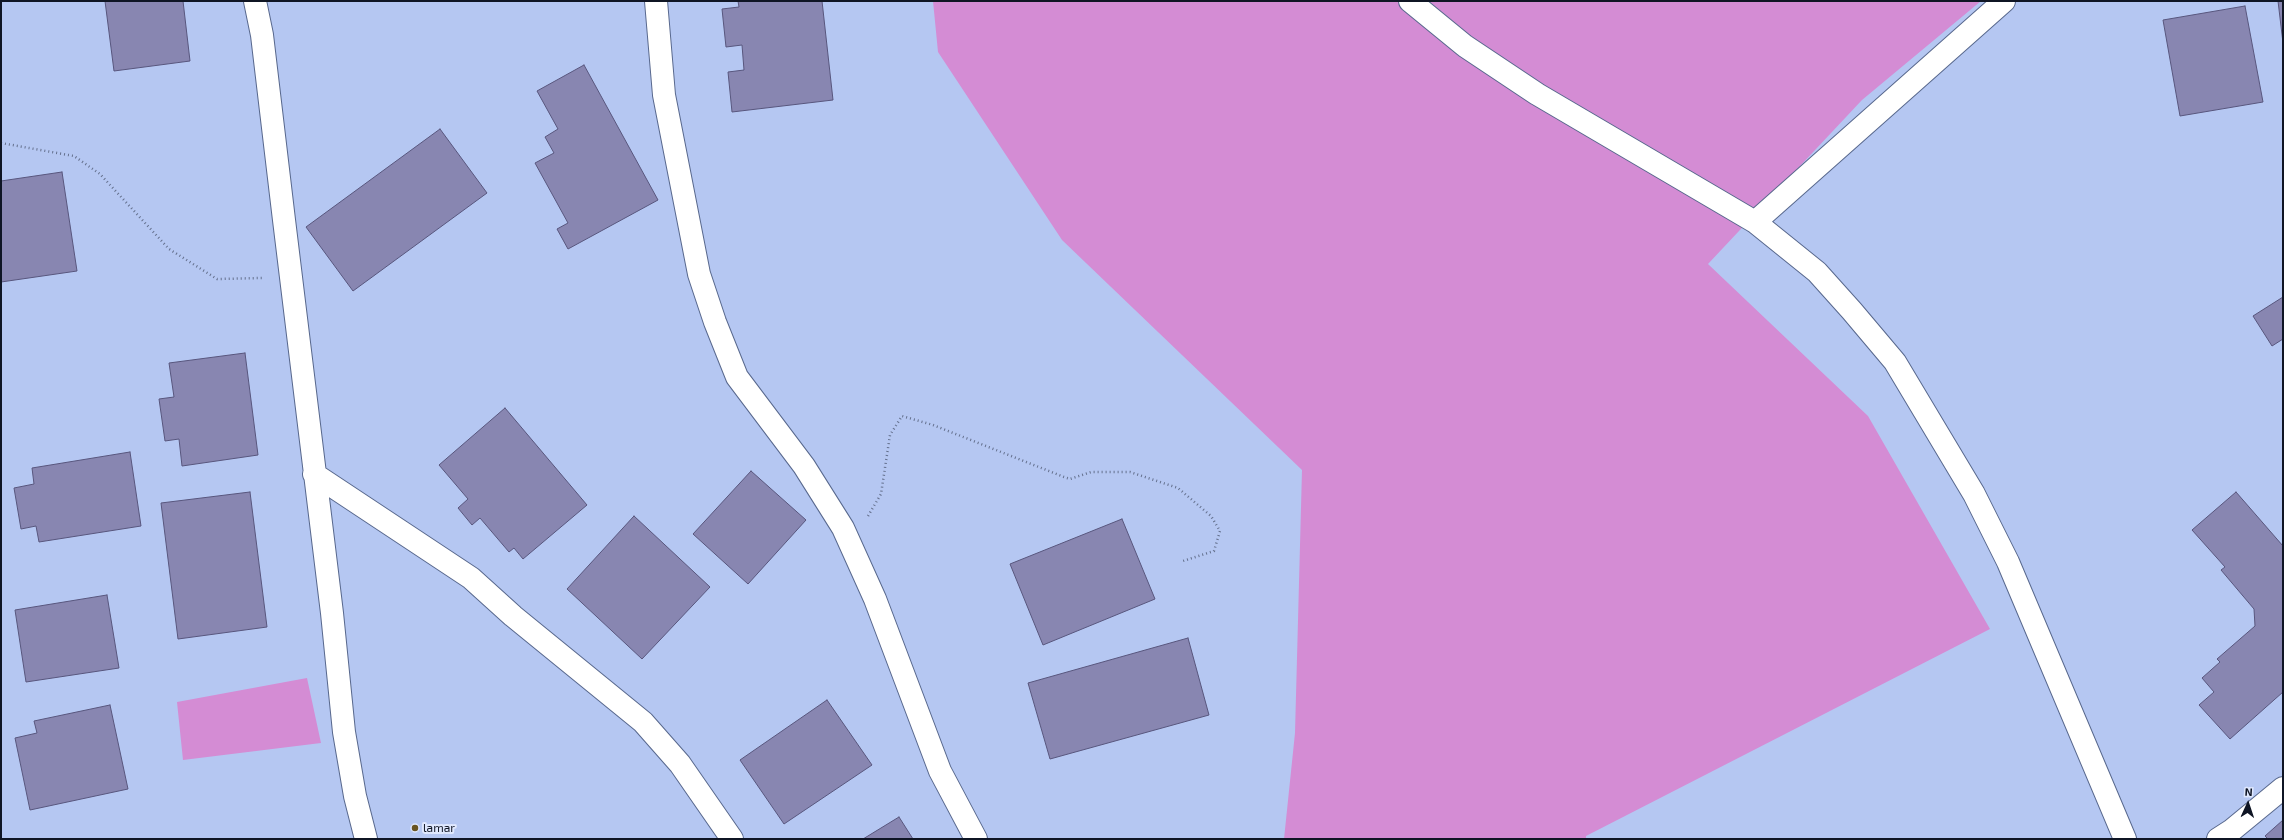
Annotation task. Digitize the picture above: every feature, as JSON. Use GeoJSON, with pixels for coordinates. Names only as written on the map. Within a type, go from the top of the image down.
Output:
{"type":"FeatureCollection","features":[{"type":"Feature","properties":{"kind":"street"},"geometry":{"type":"LineString","coordinates":[[255,1],[262,35],[332,613],[344,732],[355,796],[366,839]]}},
{"type":"Feature","properties":{"kind":"street"},"geometry":{"type":"LineString","coordinates":[[656,1],[664,95],[699,274],[715,322],[738,377],[804,466],[843,528],[875,598],[940,771],[976,839]]}},
{"type":"Feature","properties":{"kind":"street"},"geometry":{"type":"LineString","coordinates":[[1410,1],[1465,46],[1537,94],[1755,222],[1817,272],[1852,310],[1895,362],[1974,494],[2008,562],[2125,839]]}},
{"type":"Feature","properties":{"kind":"street"},"geometry":{"type":"LineString","coordinates":[[1755,222],[2004,1]]}},
{"type":"Feature","properties":{"kind":"street"},"geometry":{"type":"LineString","coordinates":[[314,474],[471,578],[513,616],[643,722],[680,764],[732,839]]}},
{"type":"Feature","properties":{"kind":"street"},"geometry":{"type":"LineString","coordinates":[[2218,839],[2232,830],[2283,788]]}},
{"type":"Feature","properties":{"kind":"path"},"geometry":{"type":"LineString","coordinates":[[1,143],[74,156],[100,174],[169,249],[217,279],[291,277]]}},
{"type":"Feature","properties":{"kind":"path"},"geometry":{"type":"LineString","coordinates":[[829,506],[866,520],[881,494],[890,435],[902,416],[933,424],[1070,479],[1091,472],[1130,472],[1178,488],[1211,516],[1220,531],[1214,551],[1183,561]]}},
{"type":"Feature","properties":{"kind":"shaded area"},"geometry":{"type":"Polygon","coordinates":[[[933,1],[1981,1],[1862,100],[1708,264],[1868,416],[1990,629],[1586,836],[1586,839],[1284,839],[1295,733],[1302,470],[1062,240],[938,52],[933,1]]]}},
{"type":"Feature","properties":{"kind":"shaded area"},"geometry":{"type":"Polygon","coordinates":[[[307,678],[321,743],[183,760],[177,702],[307,678]]]}},
{"type":"Feature","properties":{"kind":"building"},"geometry":{"type":"Polygon","coordinates":[[[105,1],[183,1],[190,61],[114,71],[105,1]]]}},
{"type":"Feature","properties":{"kind":"building"},"geometry":{"type":"Polygon","coordinates":[[[738,1],[822,1],[833,100],[732,112],[728,72],[744,70],[742,45],[726,47],[722,9],[739,7],[738,1]]]}},
{"type":"Feature","properties":{"kind":"building"},"geometry":{"type":"Polygon","coordinates":[[[2278,1],[2283,1],[2283,43],[2278,1]]]}},
{"type":"Feature","properties":{"kind":"building"},"geometry":{"type":"Polygon","coordinates":[[[2245,6],[2263,102],[2180,116],[2163,20],[2245,6]]]}},
{"type":"Feature","properties":{"kind":"building"},"geometry":{"type":"Polygon","coordinates":[[[584,65],[658,200],[568,249],[557,229],[568,223],[535,163],[554,153],[545,137],[558,129],[537,91],[584,65]]]}},
{"type":"Feature","properties":{"kind":"building"},"geometry":{"type":"Polygon","coordinates":[[[440,129],[487,193],[353,291],[306,227],[440,129]]]}},
{"type":"Feature","properties":{"kind":"building"},"geometry":{"type":"Polygon","coordinates":[[[62,172],[77,271],[1,282],[1,181],[62,172]]]}},
{"type":"Feature","properties":{"kind":"building"},"geometry":{"type":"Polygon","coordinates":[[[2283,297],[2283,339],[2272,346],[2253,316],[2283,297]]]}},
{"type":"Feature","properties":{"kind":"building"},"geometry":{"type":"Polygon","coordinates":[[[245,353],[258,455],[182,466],[179,439],[165,441],[159,399],[174,397],[169,363],[245,353]]]}},
{"type":"Feature","properties":{"kind":"building"},"geometry":{"type":"Polygon","coordinates":[[[505,408],[587,505],[523,559],[514,548],[509,552],[480,518],[472,525],[458,508],[468,499],[439,465],[505,408]]]}},
{"type":"Feature","properties":{"kind":"building"},"geometry":{"type":"Polygon","coordinates":[[[130,452],[141,526],[39,542],[36,526],[21,529],[14,488],[34,484],[32,468],[130,452]]]}},
{"type":"Feature","properties":{"kind":"building"},"geometry":{"type":"Polygon","coordinates":[[[751,471],[806,520],[748,584],[693,534],[751,471]]]}},
{"type":"Feature","properties":{"kind":"building"},"geometry":{"type":"Polygon","coordinates":[[[250,492],[267,627],[178,639],[161,503],[250,492]]]}},
{"type":"Feature","properties":{"kind":"building"},"geometry":{"type":"Polygon","coordinates":[[[2236,492],[2283,546],[2283,692],[2230,739],[2199,705],[2214,692],[2202,678],[2220,662],[2217,659],[2255,626],[2254,609],[2221,570],[2225,567],[2192,530],[2236,492]]]}},
{"type":"Feature","properties":{"kind":"building"},"geometry":{"type":"Polygon","coordinates":[[[634,516],[710,587],[642,659],[567,589],[634,516]]]}},
{"type":"Feature","properties":{"kind":"building"},"geometry":{"type":"Polygon","coordinates":[[[1122,519],[1155,599],[1043,645],[1010,564],[1122,519]]]}},
{"type":"Feature","properties":{"kind":"building"},"geometry":{"type":"Polygon","coordinates":[[[107,595],[119,668],[26,682],[15,610],[107,595]]]}},
{"type":"Feature","properties":{"kind":"building"},"geometry":{"type":"Polygon","coordinates":[[[1188,638],[1209,715],[1050,759],[1028,683],[1188,638]]]}},
{"type":"Feature","properties":{"kind":"building"},"geometry":{"type":"Polygon","coordinates":[[[827,700],[872,765],[784,824],[740,760],[827,700]]]}},
{"type":"Feature","properties":{"kind":"building"},"geometry":{"type":"Polygon","coordinates":[[[110,705],[128,789],[30,810],[15,738],[37,733],[34,721],[110,705]]]}},
{"type":"Feature","properties":{"kind":"building"},"geometry":{"type":"Polygon","coordinates":[[[899,817],[913,839],[863,839],[899,817]]]}},
{"type":"Feature","properties":{"kind":"building"},"geometry":{"type":"Polygon","coordinates":[[[2283,820],[2283,839],[2268,839],[2265,836],[2283,820]]]}},
{"type":"Feature","properties":{"kind":"place","name":"lamar"},"geometry":{"type":"Point","coordinates":[415,828]}}]}
